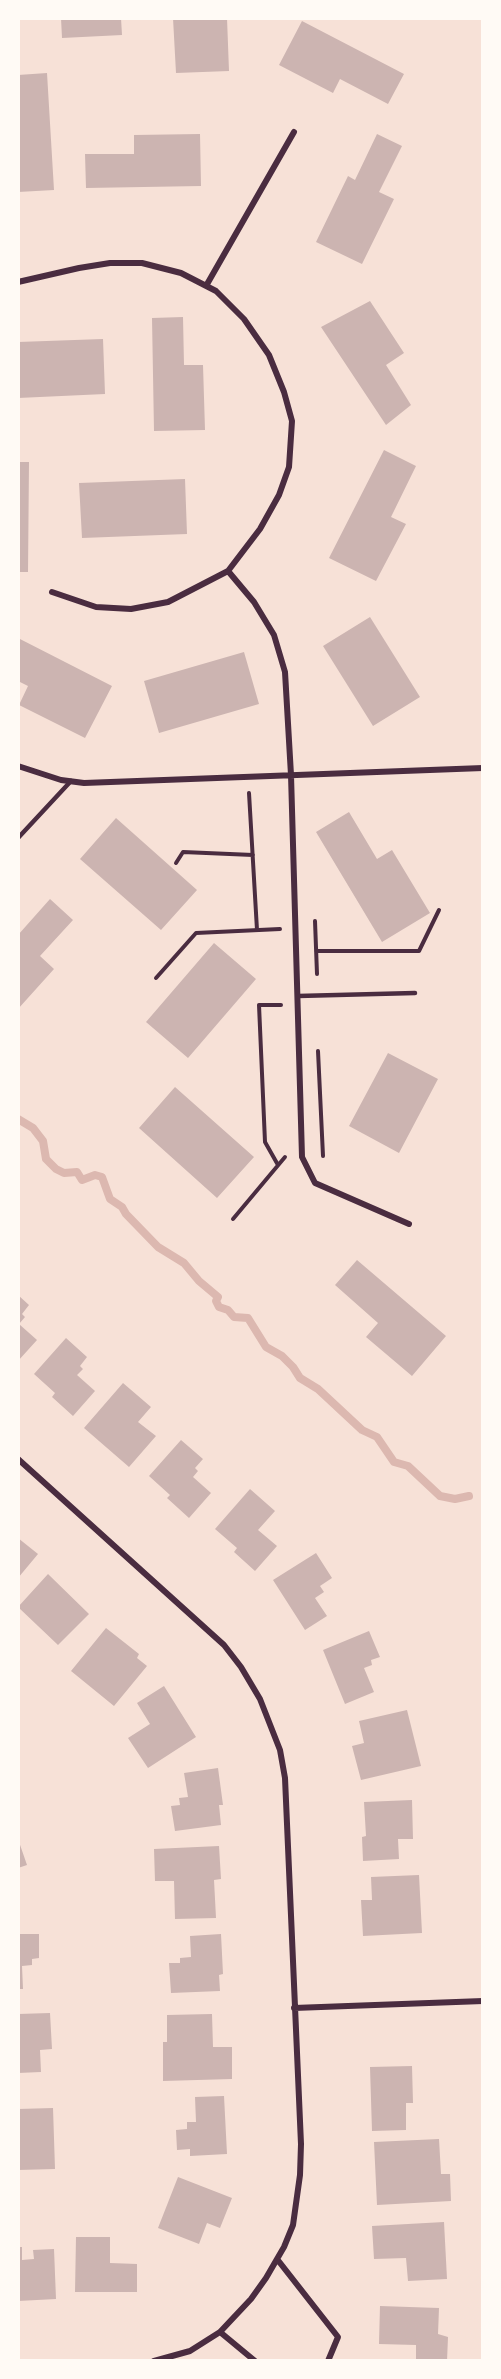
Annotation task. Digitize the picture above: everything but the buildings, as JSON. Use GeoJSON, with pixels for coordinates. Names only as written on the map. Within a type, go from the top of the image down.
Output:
{"type":"FeatureCollection","features":[{"type":"Feature","properties":{"kind":"street"},"geometry":{"type":"LineString","coordinates":[[206,286],[294,132]]}},
{"type":"Feature","properties":{"kind":"street"},"geometry":{"type":"LineString","coordinates":[[18,282],[110,263],[141,263],[181,273],[216,291],[244,319],[269,355],[284,392],[292,421],[290,467],[279,495],[260,530],[228,572],[168,602],[131,609],[96,607],[52,592]]}},
{"type":"Feature","properties":{"kind":"street"},"geometry":{"type":"LineString","coordinates":[[228,572],[254,603],[274,635],[285,672],[291,775],[302,1157],[315,1183],[409,1224]]}},
{"type":"Feature","properties":{"kind":"street"},"geometry":{"type":"LineString","coordinates":[[18,766],[29,771],[84,783],[483,768]]}},
{"type":"Feature","properties":{"kind":"street"},"geometry":{"type":"LineString","coordinates":[[18,1459],[205,1625],[236,1659],[260,1699],[274,1733],[285,1778],[301,2144],[300,2175],[293,2225],[277,2259],[250,2299],[220,2332],[190,2351],[154,2361]]}},
{"type":"Feature","properties":{"kind":"street"},"geometry":{"type":"LineString","coordinates":[[294,2008],[483,2001]]}},
{"type":"Feature","properties":{"kind":"street"},"geometry":{"type":"LineString","coordinates":[[277,2259],[338,2337],[328,2361]]}},
{"type":"Feature","properties":{"kind":"street"},"geometry":{"type":"LineString","coordinates":[[220,2332],[255,2361]]}},
{"type":"Feature","properties":{"kind":"lane"},"geometry":{"type":"LineString","coordinates":[[18,838],[71,781]]}},
{"type":"Feature","properties":{"kind":"lane"},"geometry":{"type":"LineString","coordinates":[[298,996],[415,993]]}},
{"type":"Feature","properties":{"kind":"path"},"geometry":{"type":"LineString","coordinates":[[249,792],[257,930]]}},
{"type":"Feature","properties":{"kind":"path"},"geometry":{"type":"LineString","coordinates":[[176,863],[183,852],[253,855]]}},
{"type":"Feature","properties":{"kind":"path"},"geometry":{"type":"LineString","coordinates":[[316,951],[419,951],[439,910]]}},
{"type":"Feature","properties":{"kind":"path"},"geometry":{"type":"LineString","coordinates":[[156,978],[196,933],[283,929],[283,940]]}},
{"type":"Feature","properties":{"kind":"path"},"geometry":{"type":"LineString","coordinates":[[278,1164],[265,1142],[259,1005],[285,1005]]}},
{"type":"Feature","properties":{"kind":"path"},"geometry":{"type":"LineString","coordinates":[[318,1041],[323,1156]]}},
{"type":"Feature","properties":{"kind":"path"},"geometry":{"type":"LineString","coordinates":[[232,1219],[286,1156]]}},
{"type":"Feature","properties":{"kind":"waterway"},"geometry":{"type":"LineString","coordinates":[[18,1119],[33,1128],[43,1141],[46,1159],[56,1169],[64,1173],[77,1172],[82,1180],[95,1175],[102,1177],[110,1199],[122,1207],[158,1247],[184,1263],[199,1281],[218,1297],[216,1301],[219,1307],[228,1310],[234,1317],[248,1318],[266,1347],[282,1356],[300,1378],[318,1389],[362,1430],[377,1437],[394,1462],[408,1466],[440,1496],[455,1499],[469,1496]]}}]}
